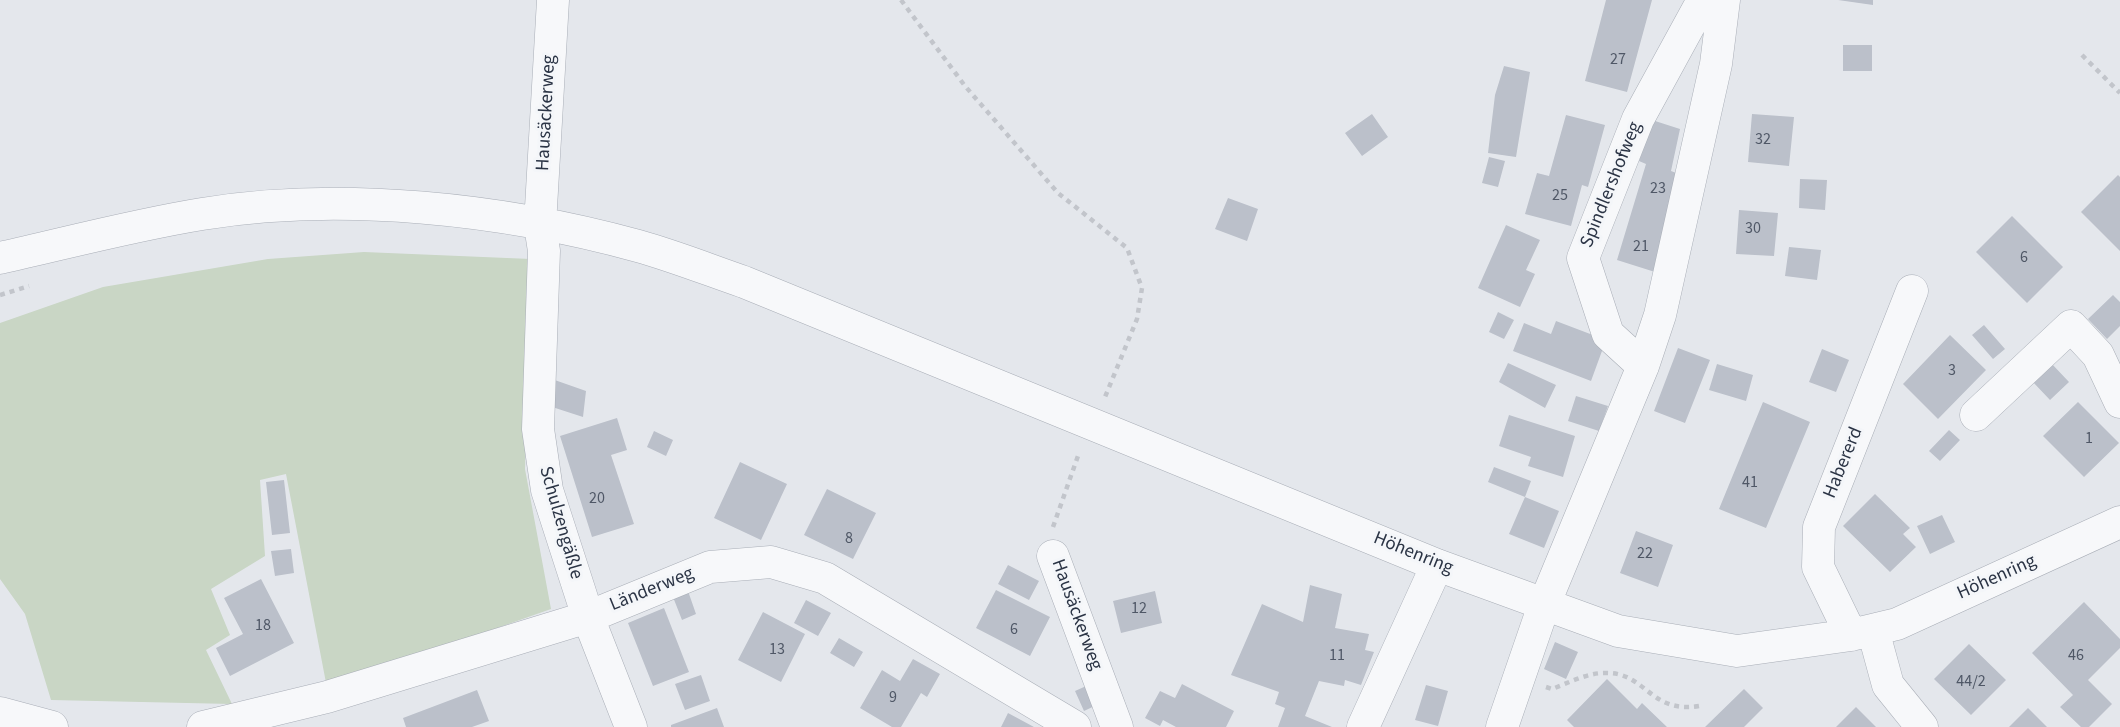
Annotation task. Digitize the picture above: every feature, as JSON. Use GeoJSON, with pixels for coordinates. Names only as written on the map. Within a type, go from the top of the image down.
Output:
{"type":"FeatureCollection","features":[{"type":"Feature","properties":{"kind":"street","name":"Hausäckerweg"},"geometry":{"type":"LineString","coordinates":[[540,225],[553,0]]}},
{"type":"Feature","properties":{"kind":"street","name":"Spindlershofweg"},"geometry":{"type":"LineString","coordinates":[[1643,366],[1608,334],[1583,258],[1638,119],[1703,0]]}},
{"type":"Feature","properties":{"kind":"street"},"geometry":{"type":"LineString","coordinates":[[1502,727],[1544,605],[1643,366],[1660,315],[1716,64],[1724,0]]}},
{"type":"Feature","properties":{"kind":"street","name":"Höhenring"},"geometry":{"type":"LineString","coordinates":[[0,258],[203,214],[306,204],[411,206],[540,225],[638,246],[731,278],[1437,565],[1544,605],[1618,631],[1737,651],[1897,624],[2120,522]]}},
{"type":"Feature","properties":{"kind":"street","name":"Schulzengäßle"},"geometry":{"type":"LineString","coordinates":[[540,225],[544,251],[538,429],[547,490],[588,617],[631,727]]}},
{"type":"Feature","properties":{"kind":"street","name":"Habererd"},"geometry":{"type":"LineString","coordinates":[[1862,632],[1818,567],[1819,527],[1912,291]]}},
{"type":"Feature","properties":{"kind":"street"},"geometry":{"type":"LineString","coordinates":[[1976,415],[2071,326],[2098,355],[2120,402]]}},
{"type":"Feature","properties":{"kind":"street","name":"Hausäckerweg"},"geometry":{"type":"LineString","coordinates":[[1053,556],[1117,727]]}},
{"type":"Feature","properties":{"kind":"street","name":"Länderweg"},"geometry":{"type":"LineString","coordinates":[[203,727],[327,697],[588,617],[710,566],[771,562],[825,578],[1075,727]]}},
{"type":"Feature","properties":{"kind":"street"},"geometry":{"type":"LineString","coordinates":[[1363,727],[1437,565]]}},
{"type":"Feature","properties":{"kind":"street"},"geometry":{"type":"LineString","coordinates":[[1862,632],[1888,685],[1922,727]]}},
{"type":"Feature","properties":{"kind":"street"},"geometry":{"type":"LineString","coordinates":[[0,713],[51,727]]}},
{"type":"Feature","properties":{"kind":"path","name":"Hausäckerweg"},"geometry":{"type":"LineString","coordinates":[[901,0],[965,86],[1058,193],[1127,248],[1137,267],[1142,288],[1137,319],[1094,424],[1078,454],[1053,528],[1053,556]]}},
{"type":"Feature","properties":{"kind":"path"},"geometry":{"type":"LineString","coordinates":[[2082,55],[2120,93]]}},
{"type":"Feature","properties":{"kind":"path"},"geometry":{"type":"LineString","coordinates":[[0,295],[38,283]]}},
{"type":"Feature","properties":{"kind":"path"},"geometry":{"type":"LineString","coordinates":[[1065,448],[1091,459]]}},
{"type":"Feature","properties":{"kind":"path"},"geometry":{"type":"LineString","coordinates":[[1518,681],[1552,689],[1592,675],[1617,674],[1636,681],[1665,705],[1679,709],[1699,706]]}},
{"type":"Feature","properties":{"kind":"green space"},"geometry":{"type":"Polygon","coordinates":[[[364,252],[531,259],[525,469],[551,609],[327,688],[286,474],[260,480],[265,556],[211,589],[230,635],[206,650],[232,704],[51,700],[25,614],[0,579],[0,323],[103,287],[268,259],[364,252]]]}},
{"type":"Feature","properties":{"kind":"building"},"geometry":{"type":"Polygon","coordinates":[[[1606,0],[1652,0],[1627,92],[1585,81],[1606,0]]]}},
{"type":"Feature","properties":{"kind":"building"},"geometry":{"type":"Polygon","coordinates":[[[1838,0],[1873,0],[1873,5],[1838,0]]]}},
{"type":"Feature","properties":{"kind":"building"},"geometry":{"type":"Polygon","coordinates":[[[1843,45],[1872,45],[1872,71],[1843,71],[1843,45]]]}},
{"type":"Feature","properties":{"kind":"building"},"geometry":{"type":"Polygon","coordinates":[[[1504,66],[1530,72],[1516,157],[1488,153],[1495,95],[1504,66]]]}},
{"type":"Feature","properties":{"kind":"building"},"geometry":{"type":"Polygon","coordinates":[[[1372,114],[1388,137],[1362,156],[1345,133],[1372,114]]]}},
{"type":"Feature","properties":{"kind":"building"},"geometry":{"type":"Polygon","coordinates":[[[1752,114],[1794,117],[1789,166],[1748,162],[1752,114]]]}},
{"type":"Feature","properties":{"kind":"building"},"geometry":{"type":"Polygon","coordinates":[[[1566,115],[1605,125],[1588,187],[1582,185],[1571,226],[1525,214],[1537,173],[1549,176],[1566,115]]]}},
{"type":"Feature","properties":{"kind":"building"},"geometry":{"type":"Polygon","coordinates":[[[1652,120],[1680,129],[1671,171],[1684,176],[1655,272],[1617,260],[1646,164],[1639,161],[1652,120]]]}},
{"type":"Feature","properties":{"kind":"building"},"geometry":{"type":"Polygon","coordinates":[[[1489,157],[1505,161],[1498,187],[1482,183],[1489,157]]]}},
{"type":"Feature","properties":{"kind":"building"},"geometry":{"type":"Polygon","coordinates":[[[2118,175],[2120,177],[2120,251],[2081,212],[2118,175]]]}},
{"type":"Feature","properties":{"kind":"building"},"geometry":{"type":"Polygon","coordinates":[[[1800,179],[1827,180],[1825,210],[1799,208],[1800,179]]]}},
{"type":"Feature","properties":{"kind":"building"},"geometry":{"type":"Polygon","coordinates":[[[1228,198],[1258,209],[1247,241],[1215,229],[1228,198]]]}},
{"type":"Feature","properties":{"kind":"building"},"geometry":{"type":"Polygon","coordinates":[[[1739,210],[1778,213],[1774,256],[1736,254],[1739,210]]]}},
{"type":"Feature","properties":{"kind":"building"},"geometry":{"type":"Polygon","coordinates":[[[2012,216],[2063,267],[2027,303],[1976,252],[2012,216]]]}},
{"type":"Feature","properties":{"kind":"building"},"geometry":{"type":"Polygon","coordinates":[[[1506,225],[1540,240],[1526,270],[1535,274],[1520,307],[1478,288],[1506,225]]]}},
{"type":"Feature","properties":{"kind":"building"},"geometry":{"type":"Polygon","coordinates":[[[1789,247],[1821,250],[1817,280],[1785,276],[1789,247]]]}},
{"type":"Feature","properties":{"kind":"building"},"geometry":{"type":"Polygon","coordinates":[[[2113,295],[2120,302],[2120,326],[2107,339],[2088,319],[2113,295]]]}},
{"type":"Feature","properties":{"kind":"building"},"geometry":{"type":"Polygon","coordinates":[[[1498,312],[1514,320],[1504,339],[1489,332],[1498,312]]]}},
{"type":"Feature","properties":{"kind":"building"},"geometry":{"type":"Polygon","coordinates":[[[1556,321],[1606,340],[1591,381],[1513,351],[1524,323],[1551,334],[1556,321]]]}},
{"type":"Feature","properties":{"kind":"building"},"geometry":{"type":"Polygon","coordinates":[[[1984,325],[2005,349],[1993,359],[1972,335],[1984,325]]]}},
{"type":"Feature","properties":{"kind":"building"},"geometry":{"type":"Polygon","coordinates":[[[1950,335],[1986,370],[1938,419],[1903,384],[1950,335]]]}},
{"type":"Feature","properties":{"kind":"building"},"geometry":{"type":"Polygon","coordinates":[[[1678,348],[1710,360],[1685,423],[1654,411],[1678,348]]]}},
{"type":"Feature","properties":{"kind":"building"},"geometry":{"type":"Polygon","coordinates":[[[1822,349],[1849,360],[1836,392],[1809,382],[1822,349]]]}},
{"type":"Feature","properties":{"kind":"building"},"geometry":{"type":"Polygon","coordinates":[[[1508,363],[1556,385],[1545,408],[1499,382],[1508,363]]]}},
{"type":"Feature","properties":{"kind":"building"},"geometry":{"type":"Polygon","coordinates":[[[2051,363],[2069,382],[2050,400],[2032,381],[2051,363]]]}},
{"type":"Feature","properties":{"kind":"building"},"geometry":{"type":"Polygon","coordinates":[[[1717,364],[1753,375],[1746,401],[1709,390],[1717,364]]]}},
{"type":"Feature","properties":{"kind":"building"},"geometry":{"type":"Polygon","coordinates":[[[549,378],[586,391],[583,417],[546,405],[549,378]]]}},
{"type":"Feature","properties":{"kind":"building"},"geometry":{"type":"Polygon","coordinates":[[[1576,396],[1608,406],[1599,431],[1568,421],[1576,396]]]}},
{"type":"Feature","properties":{"kind":"building"},"geometry":{"type":"Polygon","coordinates":[[[1763,402],[1810,422],[1766,528],[1719,509],[1763,402]]]}},
{"type":"Feature","properties":{"kind":"building"},"geometry":{"type":"Polygon","coordinates":[[[2078,402],[2119,443],[2084,477],[2043,436],[2078,402]]]}},
{"type":"Feature","properties":{"kind":"building"},"geometry":{"type":"Polygon","coordinates":[[[1509,415],[1575,436],[1563,477],[1528,466],[1531,457],[1499,446],[1509,415]]]}},
{"type":"Feature","properties":{"kind":"building"},"geometry":{"type":"Polygon","coordinates":[[[617,418],[627,450],[611,455],[634,524],[592,537],[560,436],[617,418]]]}},
{"type":"Feature","properties":{"kind":"building"},"geometry":{"type":"Polygon","coordinates":[[[1949,430],[1960,440],[1940,461],[1929,451],[1949,430]]]}},
{"type":"Feature","properties":{"kind":"building"},"geometry":{"type":"Polygon","coordinates":[[[654,431],[673,440],[666,456],[647,447],[654,431]]]}},
{"type":"Feature","properties":{"kind":"building"},"geometry":{"type":"Polygon","coordinates":[[[740,462],[787,484],[761,540],[714,518],[740,462]]]}},
{"type":"Feature","properties":{"kind":"building"},"geometry":{"type":"Polygon","coordinates":[[[1494,467],[1531,481],[1525,497],[1488,482],[1494,467]]]}},
{"type":"Feature","properties":{"kind":"building"},"geometry":{"type":"Polygon","coordinates":[[[284,480],[290,533],[272,535],[266,482],[284,480]]]}},
{"type":"Feature","properties":{"kind":"building"},"geometry":{"type":"Polygon","coordinates":[[[827,489],[876,513],[853,559],[804,535],[827,489]]]}},
{"type":"Feature","properties":{"kind":"building"},"geometry":{"type":"Polygon","coordinates":[[[1875,494],[1910,528],[1903,534],[1916,547],[1890,572],[1843,526],[1875,494]]]}},
{"type":"Feature","properties":{"kind":"building"},"geometry":{"type":"Polygon","coordinates":[[[1525,497],[1559,511],[1544,548],[1509,534],[1525,497]]]}},
{"type":"Feature","properties":{"kind":"building"},"geometry":{"type":"Polygon","coordinates":[[[1942,515],[1955,542],[1930,554],[1917,526],[1942,515]]]}},
{"type":"Feature","properties":{"kind":"building"},"geometry":{"type":"Polygon","coordinates":[[[1636,531],[1673,545],[1658,587],[1620,573],[1636,531]]]}},
{"type":"Feature","properties":{"kind":"building"},"geometry":{"type":"Polygon","coordinates":[[[291,549],[294,573],[275,576],[271,551],[291,549]]]}},
{"type":"Feature","properties":{"kind":"building"},"geometry":{"type":"Polygon","coordinates":[[[1008,565],[1039,581],[1029,600],[998,584],[1008,565]]]}},
{"type":"Feature","properties":{"kind":"building"},"geometry":{"type":"Polygon","coordinates":[[[261,579],[294,643],[230,676],[216,648],[243,634],[224,598],[261,579]]]}},
{"type":"Feature","properties":{"kind":"building"},"geometry":{"type":"Polygon","coordinates":[[[1310,585],[1342,594],[1335,628],[1369,634],[1365,650],[1374,652],[1361,685],[1345,680],[1344,686],[1319,681],[1305,716],[1332,727],[1278,727],[1285,708],[1275,704],[1279,692],[1231,675],[1262,604],[1303,622],[1310,585]]]}},
{"type":"Feature","properties":{"kind":"building"},"geometry":{"type":"Polygon","coordinates":[[[996,590],[1050,617],[1030,656],[976,628],[996,590]]]}},
{"type":"Feature","properties":{"kind":"building"},"geometry":{"type":"Polygon","coordinates":[[[688,591],[696,614],[682,620],[673,597],[688,591]]]}},
{"type":"Feature","properties":{"kind":"building"},"geometry":{"type":"Polygon","coordinates":[[[1155,591],[1162,623],[1121,633],[1113,601],[1155,591]]]}},
{"type":"Feature","properties":{"kind":"building"},"geometry":{"type":"Polygon","coordinates":[[[806,600],[831,613],[818,636],[794,623],[806,600]]]}},
{"type":"Feature","properties":{"kind":"building"},"geometry":{"type":"Polygon","coordinates":[[[2084,602],[2120,639],[2120,648],[2088,680],[2112,704],[2089,727],[2081,727],[2060,707],[2073,695],[2032,653],[2084,602]]]}},
{"type":"Feature","properties":{"kind":"building"},"geometry":{"type":"Polygon","coordinates":[[[664,608],[689,672],[653,686],[628,623],[664,608]]]}},
{"type":"Feature","properties":{"kind":"building"},"geometry":{"type":"Polygon","coordinates":[[[763,612],[805,634],[781,682],[738,660],[763,612]]]}},
{"type":"Feature","properties":{"kind":"building"},"geometry":{"type":"Polygon","coordinates":[[[839,638],[863,652],[854,667],[830,653],[839,638]]]}},
{"type":"Feature","properties":{"kind":"building"},"geometry":{"type":"Polygon","coordinates":[[[1555,642],[1578,652],[1566,679],[1544,669],[1555,642]]]}},
{"type":"Feature","properties":{"kind":"building"},"geometry":{"type":"Polygon","coordinates":[[[1969,644],[2006,680],[1971,715],[1934,679],[1969,644]]]}},
{"type":"Feature","properties":{"kind":"building"},"geometry":{"type":"Polygon","coordinates":[[[913,659],[940,674],[927,697],[921,693],[901,727],[892,727],[860,708],[882,670],[900,681],[913,659]]]}},
{"type":"Feature","properties":{"kind":"building"},"geometry":{"type":"Polygon","coordinates":[[[701,675],[710,701],[685,710],[675,684],[701,675]]]}},
{"type":"Feature","properties":{"kind":"building"},"geometry":{"type":"Polygon","coordinates":[[[1607,679],[1637,709],[1642,703],[1667,727],[1574,727],[1567,720],[1607,679]]]}},
{"type":"Feature","properties":{"kind":"building"},"geometry":{"type":"Polygon","coordinates":[[[1093,683],[1101,703],[1084,711],[1075,691],[1093,683]]]}},
{"type":"Feature","properties":{"kind":"building"},"geometry":{"type":"Polygon","coordinates":[[[1182,684],[1234,711],[1226,727],[1176,727],[1163,720],[1160,726],[1145,718],[1160,691],[1175,698],[1182,684]]]}},
{"type":"Feature","properties":{"kind":"building"},"geometry":{"type":"Polygon","coordinates":[[[1426,685],[1448,691],[1438,726],[1415,720],[1426,685]]]}},
{"type":"Feature","properties":{"kind":"building"},"geometry":{"type":"Polygon","coordinates":[[[1744,689],[1763,708],[1744,727],[1705,727],[1744,689]]]}},
{"type":"Feature","properties":{"kind":"building"},"geometry":{"type":"Polygon","coordinates":[[[477,690],[489,721],[472,727],[406,727],[403,718],[477,690]]]}},
{"type":"Feature","properties":{"kind":"building"},"geometry":{"type":"Polygon","coordinates":[[[1856,707],[1876,727],[1836,727],[1856,707]]]}},
{"type":"Feature","properties":{"kind":"building"},"geometry":{"type":"Polygon","coordinates":[[[717,708],[724,727],[671,727],[671,725],[717,708]]]}},
{"type":"Feature","properties":{"kind":"building"},"geometry":{"type":"Polygon","coordinates":[[[2028,708],[2047,727],[2009,727],[2028,708]]]}},
{"type":"Feature","properties":{"kind":"building"},"geometry":{"type":"Polygon","coordinates":[[[1008,713],[1034,727],[1001,727],[1008,713]]]}}]}
